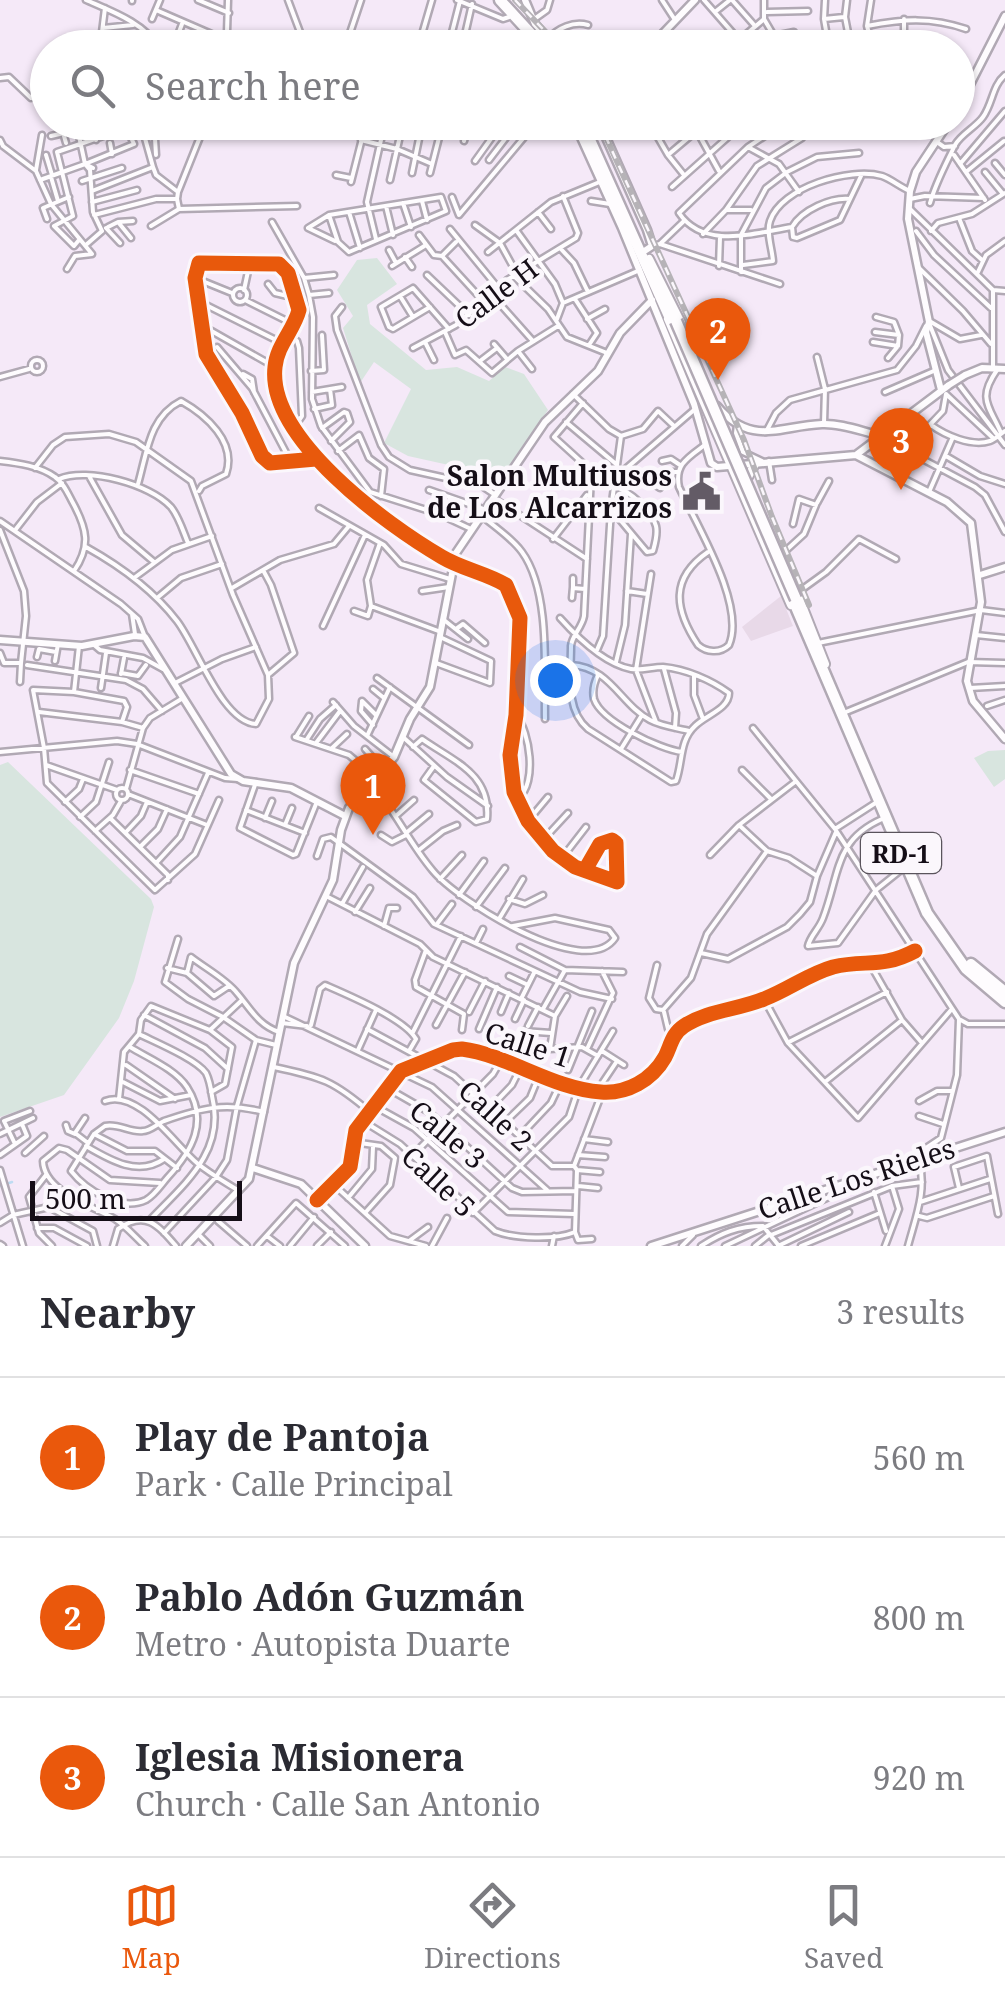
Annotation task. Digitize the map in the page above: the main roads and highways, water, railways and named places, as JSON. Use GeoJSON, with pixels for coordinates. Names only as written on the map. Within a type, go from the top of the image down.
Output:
{"type":"FeatureCollection","features":[{"type":"Feature","properties":{"kind":"highway"},"geometry":{"type":"LineString","coordinates":[[496,0],[521,30]]}},
{"type":"Feature","properties":{"kind":"highway"},"geometry":{"type":"LineString","coordinates":[[496,0],[530,30]]}},
{"type":"Feature","properties":{"kind":"highway","name":"RD-1"},"geometry":{"type":"LineString","coordinates":[[592,140],[618,211],[649,256]]}},
{"type":"Feature","properties":{"kind":"highway","name":"RD-1"},"geometry":{"type":"LineString","coordinates":[[594,140],[649,256],[906,866],[941,937],[966,969],[1005,1002]]}},
{"type":"Feature","properties":{"kind":"highway","name":"RD-1"},"geometry":{"type":"LineString","coordinates":[[830,683],[935,914],[969,962],[1005,992]]}},
{"type":"Feature","properties":{"kind":"main road"},"geometry":{"type":"LineString","coordinates":[[649,256],[729,433],[749,508],[830,683]]}},
{"type":"Feature","properties":{"kind":"main road"},"geometry":{"type":"LineString","coordinates":[[649,256],[718,438],[748,477],[795,597],[818,643],[830,683]]}},
{"type":"Feature","properties":{"kind":"main road"},"geometry":{"type":"LineString","coordinates":[[718,438],[729,433]]}},
{"type":"Feature","properties":{"kind":"main road"},"geometry":{"type":"LineString","coordinates":[[748,477],[762,461]]}},
{"type":"Feature","properties":{"kind":"main road"},"geometry":{"type":"LineString","coordinates":[[749,508],[751,500],[760,504]]}},
{"type":"Feature","properties":{"kind":"waterway"},"geometry":{"type":"LineString","coordinates":[[0,1186],[12,1182]]}},
{"type":"Feature","properties":{"kind":"railway"},"geometry":{"type":"LineString","coordinates":[[515,0],[544,30]]}},
{"type":"Feature","properties":{"kind":"railway"},"geometry":{"type":"LineString","coordinates":[[607,140],[744,440],[809,605]]}},
{"type":"Feature","properties":{"kind":"place","name":"Pablo Adón Guzmán"},"geometry":{"type":"Point","coordinates":[718,380]}},
{"type":"Feature","properties":{"kind":"place","name":"Iglesia Misionera"},"geometry":{"type":"Point","coordinates":[901,490]}},
{"type":"Feature","properties":{"kind":"place","name":"Salon Multiusos de Los Alcarrizos"},"geometry":{"type":"Point","coordinates":[702,491]}},
{"type":"Feature","properties":{"kind":"place","name":"Play de Pantoja"},"geometry":{"type":"Point","coordinates":[373,835]}}]}
